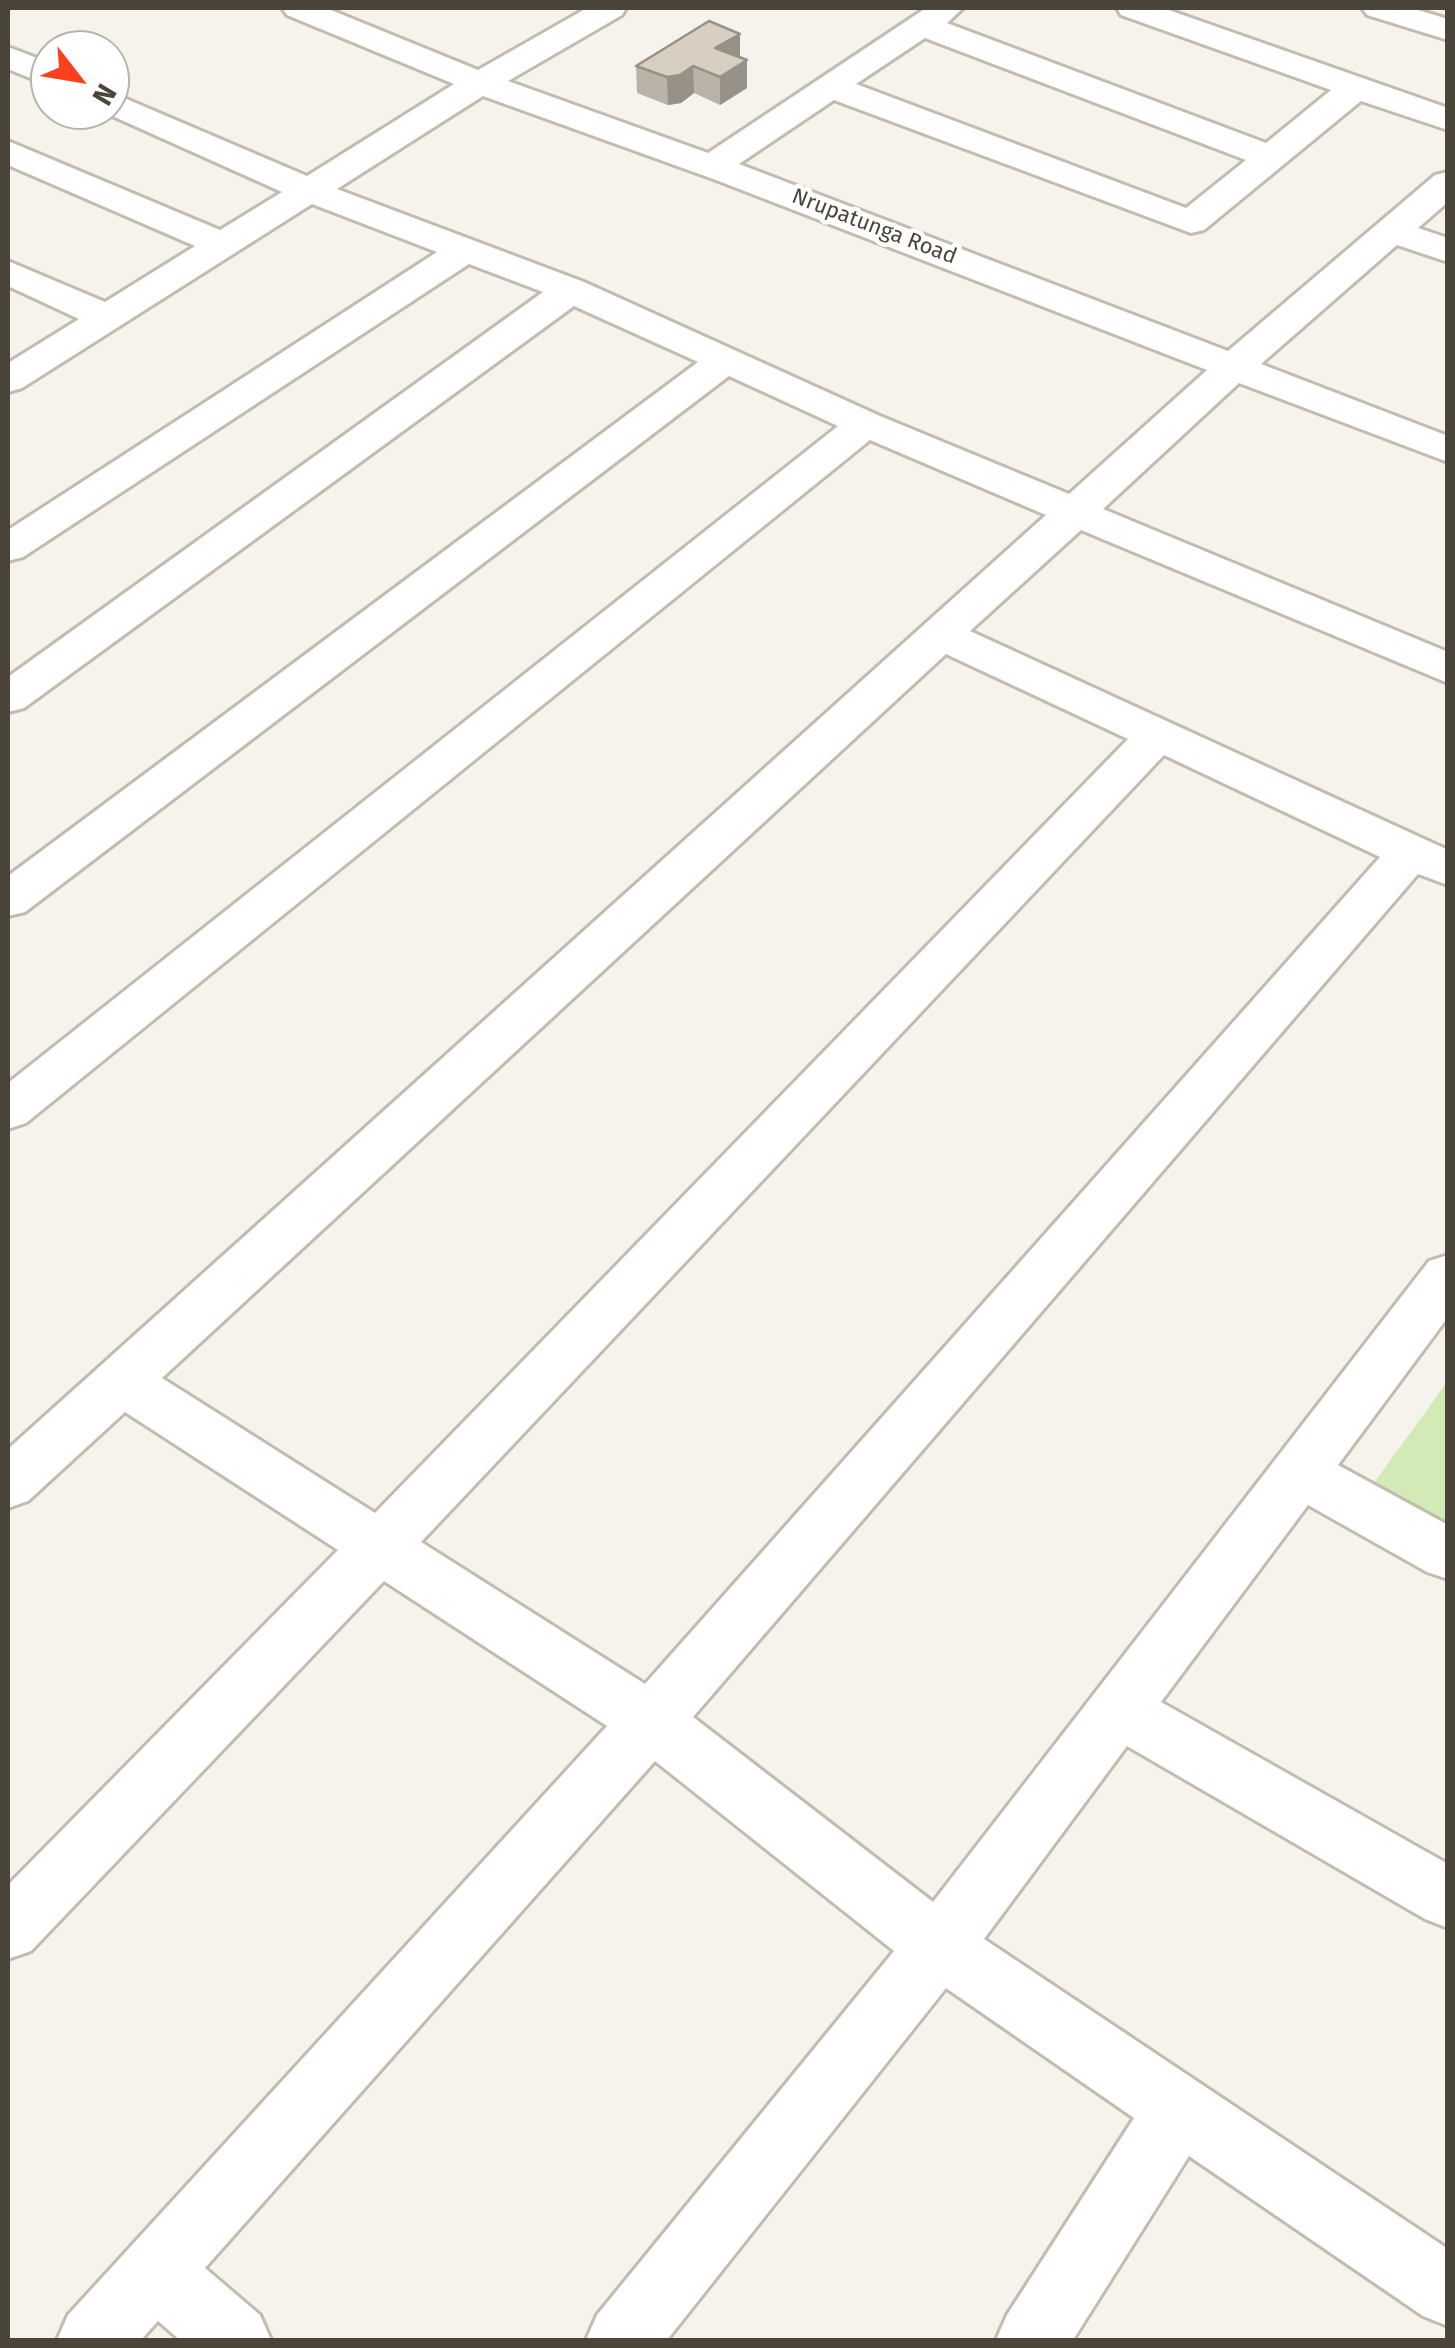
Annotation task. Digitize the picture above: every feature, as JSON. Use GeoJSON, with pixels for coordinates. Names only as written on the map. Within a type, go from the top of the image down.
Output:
{"type":"FeatureCollection","features":[{"type":"Feature","properties":{"kind":"street","name":"Nrupatunga Road"},"geometry":{"type":"LineString","coordinates":[[299,8],[480,84],[712,166],[1448,450]]}},
{"type":"Feature","properties":{"kind":"street"},"geometry":{"type":"LineString","coordinates":[[8,380],[480,84],[610,8]]}},
{"type":"Feature","properties":{"kind":"street"},"geometry":{"type":"LineString","coordinates":[[1133,8],[1191,16],[1354,89],[1448,120]]}},
{"type":"Feature","properties":{"kind":"street"},"geometry":{"type":"LineString","coordinates":[[1379,8],[1439,20]]}},
{"type":"Feature","properties":{"kind":"street"},"geometry":{"type":"LineString","coordinates":[[712,166],[934,16],[1271,158]]}},
{"type":"Feature","properties":{"kind":"street"},"geometry":{"type":"LineString","coordinates":[[832,87],[1192,222],[1354,89]]}},
{"type":"Feature","properties":{"kind":"street"},"geometry":{"type":"LineString","coordinates":[[130,111],[310,191],[571,290],[866,424],[1448,669]]}},
{"type":"Feature","properties":{"kind":"street"},"geometry":{"type":"LineString","coordinates":[[8,152],[223,245]]}},
{"type":"Feature","properties":{"kind":"street"},"geometry":{"type":"LineString","coordinates":[[8,1484],[1236,365],[1448,182]]}},
{"type":"Feature","properties":{"kind":"street"},"geometry":{"type":"LineString","coordinates":[[1389,230],[1448,251]]}},
{"type":"Feature","properties":{"kind":"street"},"geometry":{"type":"LineString","coordinates":[[8,548],[466,250]]}},
{"type":"Feature","properties":{"kind":"street"},"geometry":{"type":"LineString","coordinates":[[8,272],[108,318]]}},
{"type":"Feature","properties":{"kind":"street"},"geometry":{"type":"LineString","coordinates":[[8,698],[571,290]]}},
{"type":"Feature","properties":{"kind":"street"},"geometry":{"type":"LineString","coordinates":[[8,900],[726,360]]}},
{"type":"Feature","properties":{"kind":"street"},"geometry":{"type":"LineString","coordinates":[[8,1110],[866,424]]}},
{"type":"Feature","properties":{"kind":"street"},"geometry":{"type":"LineString","coordinates":[[93,2340],[1429,861],[942,634]]}},
{"type":"Feature","properties":{"kind":"street"},"geometry":{"type":"LineString","coordinates":[[8,1929],[1157,734]]}},
{"type":"Feature","properties":{"kind":"street"},"geometry":{"type":"LineString","coordinates":[[622,2340],[939,1946],[1448,1276]]}},
{"type":"Feature","properties":{"kind":"street"},"geometry":{"type":"LineString","coordinates":[[119,1380],[651,1721],[939,1946],[1448,2291]]}},
{"type":"Feature","properties":{"kind":"street"},"geometry":{"type":"LineString","coordinates":[[1300,1472],[1448,1554]]}},
{"type":"Feature","properties":{"kind":"street"},"geometry":{"type":"LineString","coordinates":[[1120,1710],[1448,1898]]}},
{"type":"Feature","properties":{"kind":"street"},"geometry":{"type":"LineString","coordinates":[[1032,2340],[1179,2110]]}},
{"type":"Feature","properties":{"kind":"street"},"geometry":{"type":"LineString","coordinates":[[154,2272],[234,2340]]}},
{"type":"Feature","properties":{"kind":"green space"},"geometry":{"type":"Polygon","coordinates":[[[1447,1382],[1447,1523],[1374,1483],[1447,1382]]]}},
{"type":"Feature","properties":{"kind":"building"},"geometry":{"type":"Polygon","coordinates":[[[709,21],[740,34],[715,48],[747,60],[720,77],[693,66],[680,75],[667,77],[636,66],[709,21]]]}}]}
